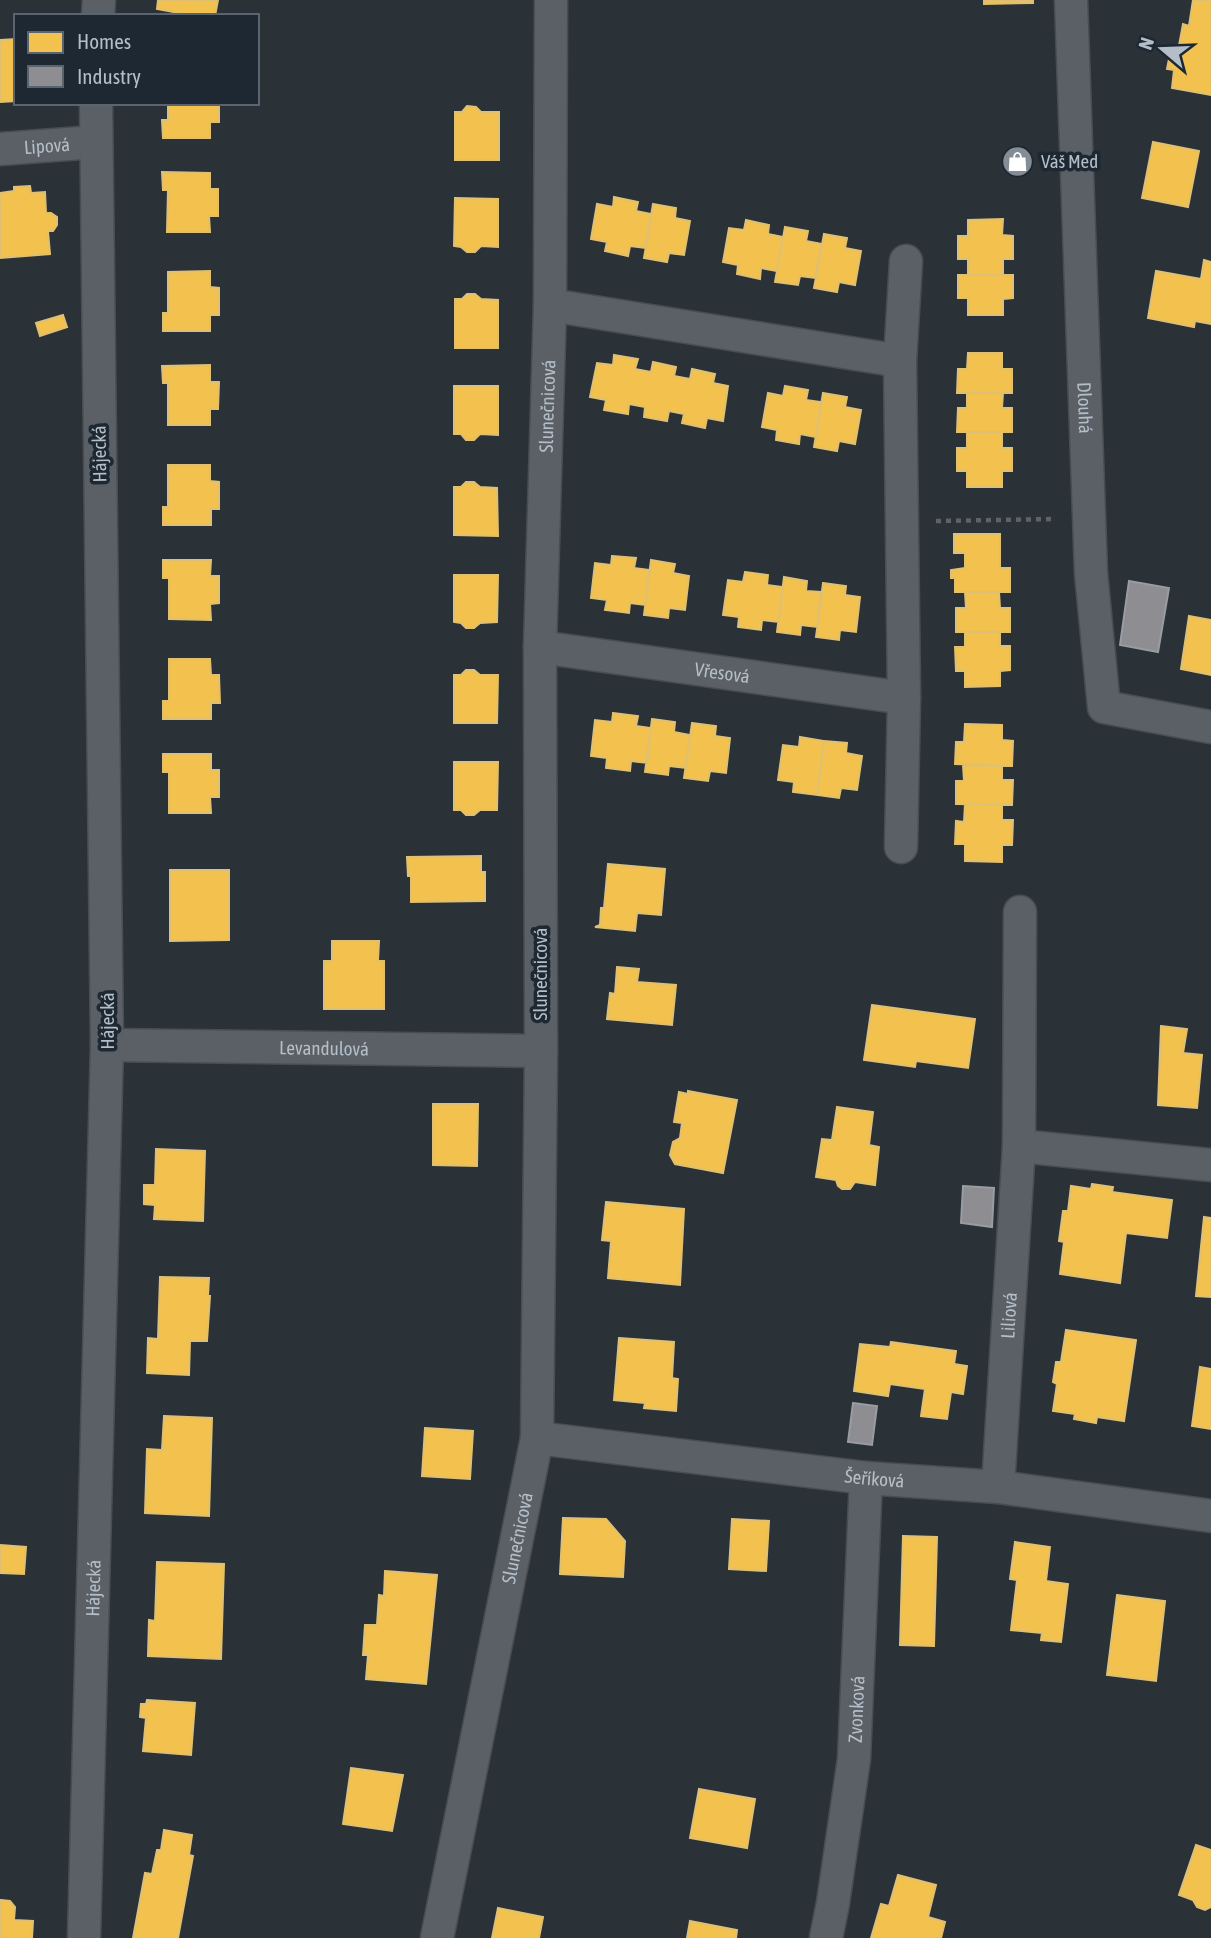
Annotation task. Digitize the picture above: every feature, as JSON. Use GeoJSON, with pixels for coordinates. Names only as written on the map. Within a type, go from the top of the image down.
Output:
{"type":"FeatureCollection","features":[{"type":"Feature","properties":{"kind":"street","name":"Slunečnicová"},"geometry":{"type":"LineString","coordinates":[[437,1938],[537,1438],[541,1051],[540,647],[550,305],[551,0]]}},
{"type":"Feature","properties":{"kind":"street","name":"Dlouhá"},"geometry":{"type":"LineString","coordinates":[[1071,0],[1091,573],[1104,707],[1211,727]]}},
{"type":"Feature","properties":{"kind":"street","name":"Hájecká"},"geometry":{"type":"LineString","coordinates":[[84,1938],[107,1045],[94,142],[96,105]]}},
{"type":"Feature","properties":{"kind":"street","name":"Lipová"},"geometry":{"type":"LineString","coordinates":[[0,149],[94,142]]}},
{"type":"Feature","properties":{"kind":"street"},"geometry":{"type":"LineString","coordinates":[[901,847],[904,698],[900,361],[906,261]]}},
{"type":"Feature","properties":{"kind":"street"},"geometry":{"type":"LineString","coordinates":[[550,305],[900,361]]}},
{"type":"Feature","properties":{"kind":"street","name":"Vřesová"},"geometry":{"type":"LineString","coordinates":[[540,647],[904,698]]}},
{"type":"Feature","properties":{"kind":"street","name":"Liliová"},"geometry":{"type":"LineString","coordinates":[[998,1487],[1019,1146],[1020,912]]}},
{"type":"Feature","properties":{"kind":"street","name":"Levandulová"},"geometry":{"type":"LineString","coordinates":[[107,1045],[541,1051]]}},
{"type":"Feature","properties":{"kind":"street"},"geometry":{"type":"LineString","coordinates":[[1019,1146],[1211,1165]]}},
{"type":"Feature","properties":{"kind":"street","name":"Šeříková"},"geometry":{"type":"LineString","coordinates":[[537,1438],[866,1478],[998,1487],[1211,1516]]}},
{"type":"Feature","properties":{"kind":"street","name":"Zvonková"},"geometry":{"type":"LineString","coordinates":[[826,1938],[854,1759],[866,1478]]}},
{"type":"Feature","properties":{"kind":"path"},"geometry":{"type":"LineString","coordinates":[[902,522],[1089,519]]}},
{"type":"Feature","properties":{"kind":"building: Homes"},"geometry":{"type":"Polygon","coordinates":[[[158,0],[218,0],[215,14],[184,14],[157,9],[158,0]]]}},
{"type":"Feature","properties":{"kind":"building: Homes"},"geometry":{"type":"Polygon","coordinates":[[[984,0],[1033,0],[1033,3],[984,4],[984,0]]]}},
{"type":"Feature","properties":{"kind":"building: Homes"},"geometry":{"type":"Polygon","coordinates":[[[1193,0],[1211,0],[1211,95],[1172,88],[1174,70],[1167,69],[1171,49],[1178,51],[1183,24],[1189,26],[1193,0]]]}},
{"type":"Feature","properties":{"kind":"building: Homes"},"geometry":{"type":"Polygon","coordinates":[[[14,39],[14,101],[0,102],[0,40],[14,39]]]}},
{"type":"Feature","properties":{"kind":"building: Homes"},"geometry":{"type":"Polygon","coordinates":[[[168,105],[219,105],[219,122],[210,122],[210,138],[163,138],[162,120],[168,120],[168,105]]]}},
{"type":"Feature","properties":{"kind":"building: Homes"},"geometry":{"type":"Polygon","coordinates":[[[467,106],[476,107],[481,112],[499,112],[499,160],[455,160],[455,112],[462,112],[467,106]]]}},
{"type":"Feature","properties":{"kind":"building: Homes"},"geometry":{"type":"Polygon","coordinates":[[[1153,142],[1199,151],[1188,207],[1142,198],[1153,142]]]}},
{"type":"Feature","properties":{"kind":"building: Homes"},"geometry":{"type":"Polygon","coordinates":[[[162,172],[210,173],[210,189],[218,189],[218,216],[209,216],[210,232],[167,232],[168,190],[163,190],[162,172]]]}},
{"type":"Feature","properties":{"kind":"building: Homes"},"geometry":{"type":"Polygon","coordinates":[[[30,186],[31,193],[45,192],[46,213],[57,217],[57,225],[53,231],[48,231],[50,254],[0,258],[0,193],[14,191],[14,187],[30,186]]]}},
{"type":"Feature","properties":{"kind":"building: Homes"},"geometry":{"type":"Polygon","coordinates":[[[614,197],[638,202],[636,211],[651,214],[645,248],[630,246],[628,256],[605,251],[607,242],[591,239],[597,204],[613,207],[614,197]]]}},
{"type":"Feature","properties":{"kind":"building: Homes"},"geometry":{"type":"Polygon","coordinates":[[[455,198],[498,199],[498,247],[481,246],[475,252],[467,252],[454,246],[455,198]]]}},
{"type":"Feature","properties":{"kind":"building: Homes"},"geometry":{"type":"Polygon","coordinates":[[[653,204],[676,208],[675,218],[690,221],[684,255],[669,253],[667,262],[644,258],[653,204]]]}},
{"type":"Feature","properties":{"kind":"building: Homes"},"geometry":{"type":"Polygon","coordinates":[[[1003,219],[1002,235],[1013,236],[1013,259],[1003,259],[1003,275],[968,275],[968,259],[958,259],[958,236],[968,236],[968,220],[1003,219]]]}},
{"type":"Feature","properties":{"kind":"building: Homes"},"geometry":{"type":"Polygon","coordinates":[[[746,220],[769,225],[768,234],[783,237],[777,271],[761,268],[760,279],[737,274],[738,265],[723,262],[729,228],[744,230],[746,220]]]}},
{"type":"Feature","properties":{"kind":"building: Homes"},"geometry":{"type":"Polygon","coordinates":[[[785,227],[808,231],[806,241],[822,244],[815,278],[800,276],[798,285],[775,282],[785,227]]]}},
{"type":"Feature","properties":{"kind":"building: Homes"},"geometry":{"type":"Polygon","coordinates":[[[824,234],[847,238],[845,248],[861,251],[855,285],[839,282],[837,292],[814,288],[824,234]]]}},
{"type":"Feature","properties":{"kind":"building: Homes"},"geometry":{"type":"Polygon","coordinates":[[[1204,260],[1211,262],[1211,324],[1195,321],[1194,327],[1148,318],[1156,271],[1201,279],[1204,260]]]}},
{"type":"Feature","properties":{"kind":"building: Homes"},"geometry":{"type":"Polygon","coordinates":[[[210,271],[210,287],[219,288],[219,315],[210,315],[210,331],[163,331],[163,313],[168,313],[168,272],[210,271]]]}},
{"type":"Feature","properties":{"kind":"building: Homes"},"geometry":{"type":"Polygon","coordinates":[[[958,275],[1013,275],[1013,298],[1003,299],[1003,315],[968,315],[968,298],[958,298],[958,275]]]}},
{"type":"Feature","properties":{"kind":"building: Homes"},"geometry":{"type":"Polygon","coordinates":[[[467,294],[475,294],[481,299],[498,300],[498,348],[455,348],[455,299],[462,299],[467,294]]]}},
{"type":"Feature","properties":{"kind":"building: Homes"},"geometry":{"type":"Polygon","coordinates":[[[63,315],[67,327],[40,336],[36,323],[63,315]]]}},
{"type":"Feature","properties":{"kind":"building: Homes"},"geometry":{"type":"Polygon","coordinates":[[[968,353],[1002,353],[1002,369],[1012,369],[1012,393],[957,393],[958,369],[967,369],[968,353]]]}},
{"type":"Feature","properties":{"kind":"building: Homes"},"geometry":{"type":"Polygon","coordinates":[[[614,355],[638,359],[635,369],[651,372],[653,362],[676,367],[674,376],[690,379],[692,369],[715,374],[713,383],[728,386],[723,421],[707,418],[705,428],[682,423],[684,414],[669,411],[667,421],[644,417],[645,407],[629,404],[628,414],[604,410],[606,400],[590,397],[597,363],[613,365],[614,355]]]}},
{"type":"Feature","properties":{"kind":"building: Homes"},"geometry":{"type":"Polygon","coordinates":[[[210,365],[210,382],[219,382],[218,409],[210,409],[210,425],[168,425],[168,383],[163,383],[162,366],[210,365]]]}},
{"type":"Feature","properties":{"kind":"building: Homes"},"geometry":{"type":"Polygon","coordinates":[[[454,386],[498,386],[498,435],[480,434],[474,440],[466,440],[461,434],[454,434],[454,386]]]}},
{"type":"Feature","properties":{"kind":"building: Homes"},"geometry":{"type":"Polygon","coordinates":[[[785,386],[808,390],[806,400],[821,402],[816,437],[800,434],[799,444],[776,440],[777,430],[762,427],[768,393],[783,396],[785,386]]]}},
{"type":"Feature","properties":{"kind":"building: Homes"},"geometry":{"type":"Polygon","coordinates":[[[823,393],[847,397],[845,407],[861,410],[855,444],[839,441],[837,451],[814,447],[823,393]]]}},
{"type":"Feature","properties":{"kind":"building: Homes"},"geometry":{"type":"Polygon","coordinates":[[[967,393],[1003,393],[1002,408],[1012,408],[1012,432],[957,432],[958,408],[967,408],[967,393]]]}},
{"type":"Feature","properties":{"kind":"building: Homes"},"geometry":{"type":"Polygon","coordinates":[[[967,432],[1002,432],[1002,448],[1012,448],[1012,471],[1002,471],[1002,487],[967,487],[967,471],[957,471],[957,448],[967,448],[967,432]]]}},
{"type":"Feature","properties":{"kind":"building: Homes"},"geometry":{"type":"Polygon","coordinates":[[[168,465],[210,465],[210,481],[219,482],[219,509],[211,509],[211,525],[163,525],[163,507],[168,507],[168,465]]]}},
{"type":"Feature","properties":{"kind":"building: Homes"},"geometry":{"type":"Polygon","coordinates":[[[466,482],[474,482],[480,487],[497,488],[498,536],[454,535],[454,487],[461,487],[466,482]]]}},
{"type":"Feature","properties":{"kind":"building: Homes"},"geometry":{"type":"Polygon","coordinates":[[[954,534],[1000,534],[1000,568],[1010,568],[1010,592],[955,592],[955,578],[951,578],[951,570],[965,568],[965,553],[954,553],[954,534]]]}},
{"type":"Feature","properties":{"kind":"building: Homes"},"geometry":{"type":"Polygon","coordinates":[[[612,556],[636,558],[634,568],[650,570],[645,605],[630,603],[629,613],[605,610],[607,600],[591,598],[595,563],[611,565],[612,556]]]}},
{"type":"Feature","properties":{"kind":"building: Homes"},"geometry":{"type":"Polygon","coordinates":[[[163,560],[211,560],[210,576],[219,576],[219,603],[210,604],[211,620],[169,619],[169,578],[163,578],[163,560]]]}},
{"type":"Feature","properties":{"kind":"building: Homes"},"geometry":{"type":"Polygon","coordinates":[[[651,560],[675,564],[673,573],[689,576],[685,610],[669,608],[668,618],[644,615],[651,560]]]}},
{"type":"Feature","properties":{"kind":"building: Homes"},"geometry":{"type":"Polygon","coordinates":[[[745,572],[768,575],[767,585],[783,587],[778,622],[762,620],[761,630],[738,627],[739,617],[723,615],[728,580],[743,582],[745,572]]]}},
{"type":"Feature","properties":{"kind":"building: Homes"},"geometry":{"type":"Polygon","coordinates":[[[454,575],[498,575],[497,622],[480,623],[474,628],[466,628],[461,623],[454,622],[454,575]]]}},
{"type":"Feature","properties":{"kind":"building: Homes"},"geometry":{"type":"Polygon","coordinates":[[[784,577],[807,581],[806,591],[821,592],[817,627],[801,625],[800,635],[777,632],[784,577]]]}},
{"type":"Feature","properties":{"kind":"building: Homes"},"geometry":{"type":"Polygon","coordinates":[[[823,583],[846,586],[845,595],[860,597],[856,632],[840,630],[839,640],[816,637],[823,583]]]}},
{"type":"Feature","properties":{"kind":"building: Homes"},"geometry":{"type":"Polygon","coordinates":[[[965,592],[999,592],[1000,608],[1010,608],[1010,632],[956,632],[956,608],[966,608],[965,592]]]}},
{"type":"Feature","properties":{"kind":"building: Homes"},"geometry":{"type":"Polygon","coordinates":[[[1189,616],[1211,620],[1211,675],[1181,669],[1189,616]]]}},
{"type":"Feature","properties":{"kind":"building: Homes"},"geometry":{"type":"Polygon","coordinates":[[[965,632],[1000,632],[1000,646],[1010,646],[1010,670],[1000,671],[1000,686],[965,687],[965,671],[956,671],[955,647],[965,647],[965,632]]]}},
{"type":"Feature","properties":{"kind":"building: Homes"},"geometry":{"type":"Polygon","coordinates":[[[169,659],[210,659],[211,675],[219,675],[220,703],[211,703],[211,719],[163,719],[163,701],[169,701],[169,659]]]}},
{"type":"Feature","properties":{"kind":"building: Homes"},"geometry":{"type":"Polygon","coordinates":[[[466,670],[474,670],[480,675],[498,675],[497,723],[454,723],[454,675],[461,675],[466,670]]]}},
{"type":"Feature","properties":{"kind":"building: Homes"},"geometry":{"type":"Polygon","coordinates":[[[613,713],[638,716],[636,726],[651,728],[647,763],[631,761],[630,771],[606,768],[607,758],[591,756],[595,720],[612,722],[613,713]]]}},
{"type":"Feature","properties":{"kind":"building: Homes"},"geometry":{"type":"Polygon","coordinates":[[[652,719],[675,722],[674,732],[690,735],[686,768],[669,766],[668,775],[645,772],[652,719]]]}},
{"type":"Feature","properties":{"kind":"building: Homes"},"geometry":{"type":"Polygon","coordinates":[[[692,723],[716,726],[715,736],[730,738],[726,773],[710,771],[708,781],[684,778],[692,723]]]}},
{"type":"Feature","properties":{"kind":"building: Homes"},"geometry":{"type":"Polygon","coordinates":[[[965,724],[1002,725],[1002,740],[1013,741],[1012,766],[955,764],[956,742],[964,742],[965,724]]]}},
{"type":"Feature","properties":{"kind":"building: Homes"},"geometry":{"type":"Polygon","coordinates":[[[800,737],[824,741],[817,795],[793,792],[794,782],[778,780],[783,745],[799,747],[800,737]]]}},
{"type":"Feature","properties":{"kind":"building: Homes"},"geometry":{"type":"Polygon","coordinates":[[[824,741],[847,743],[846,753],[862,756],[857,790],[841,788],[839,798],[817,795],[824,741]]]}},
{"type":"Feature","properties":{"kind":"building: Homes"},"geometry":{"type":"Polygon","coordinates":[[[163,754],[211,754],[211,770],[219,770],[219,797],[210,797],[211,813],[169,813],[169,772],[163,772],[163,754]]]}},
{"type":"Feature","properties":{"kind":"building: Homes"},"geometry":{"type":"Polygon","coordinates":[[[454,762],[498,762],[497,810],[480,810],[474,815],[466,815],[461,810],[454,810],[454,762]]]}},
{"type":"Feature","properties":{"kind":"building: Homes"},"geometry":{"type":"Polygon","coordinates":[[[963,765],[1002,766],[1002,780],[1013,780],[1012,805],[956,804],[956,781],[964,781],[963,765]]]}},
{"type":"Feature","properties":{"kind":"building: Homes"},"geometry":{"type":"Polygon","coordinates":[[[965,804],[1002,805],[1002,820],[1013,820],[1012,845],[1002,845],[1002,862],[965,861],[965,844],[955,844],[956,821],[964,822],[965,804]]]}},
{"type":"Feature","properties":{"kind":"building: Homes"},"geometry":{"type":"Polygon","coordinates":[[[481,856],[481,872],[485,872],[485,901],[411,902],[411,876],[408,876],[407,857],[481,856]]]}},
{"type":"Feature","properties":{"kind":"building: Homes"},"geometry":{"type":"Polygon","coordinates":[[[608,864],[665,869],[661,915],[637,913],[635,931],[595,927],[600,925],[601,908],[604,908],[608,864]]]}},
{"type":"Feature","properties":{"kind":"building: Homes"},"geometry":{"type":"Polygon","coordinates":[[[170,870],[229,870],[229,940],[170,941],[170,870]]]}},
{"type":"Feature","properties":{"kind":"building: Homes"},"geometry":{"type":"Polygon","coordinates":[[[332,941],[379,941],[378,961],[384,961],[384,1009],[324,1009],[324,961],[332,961],[332,941]]]}},
{"type":"Feature","properties":{"kind":"building: Homes"},"geometry":{"type":"Polygon","coordinates":[[[617,967],[639,969],[637,982],[676,985],[672,1025],[607,1019],[610,993],[615,994],[617,967]]]}},
{"type":"Feature","properties":{"kind":"building: Homes"},"geometry":{"type":"Polygon","coordinates":[[[872,1005],[975,1019],[968,1068],[916,1061],[915,1067],[864,1060],[872,1005]]]}},
{"type":"Feature","properties":{"kind":"building: Homes"},"geometry":{"type":"Polygon","coordinates":[[[1161,1026],[1187,1029],[1183,1053],[1202,1055],[1197,1108],[1158,1105],[1161,1026]]]}},
{"type":"Feature","properties":{"kind":"building: Homes"},"geometry":{"type":"Polygon","coordinates":[[[688,1091],[737,1100],[723,1173],[675,1164],[670,1155],[673,1142],[680,1138],[682,1123],[674,1122],[679,1092],[688,1094],[688,1091]]]}},
{"type":"Feature","properties":{"kind":"building: Homes"},"geometry":{"type":"Polygon","coordinates":[[[433,1104],[478,1104],[477,1166],[433,1165],[433,1104]]]}},
{"type":"Feature","properties":{"kind":"building: Homes"},"geometry":{"type":"Polygon","coordinates":[[[837,1107],[873,1112],[869,1145],[879,1147],[875,1185],[855,1182],[850,1189],[842,1189],[836,1180],[816,1177],[822,1139],[832,1140],[837,1107]]]}},
{"type":"Feature","properties":{"kind":"building: Homes"},"geometry":{"type":"Polygon","coordinates":[[[156,1149],[205,1151],[203,1221],[154,1219],[155,1205],[144,1204],[144,1185],[155,1185],[156,1149]]]}},
{"type":"Feature","properties":{"kind":"building: Homes"},"geometry":{"type":"Polygon","coordinates":[[[1092,1184],[1113,1187],[1112,1192],[1172,1200],[1167,1238],[1126,1233],[1120,1283],[1060,1274],[1064,1242],[1059,1241],[1063,1211],[1068,1211],[1071,1186],[1091,1189],[1092,1184]]]}},
{"type":"Feature","properties":{"kind":"building: Homes"},"geometry":{"type":"Polygon","coordinates":[[[606,1202],[684,1209],[680,1285],[608,1278],[611,1241],[602,1240],[606,1202]]]}},
{"type":"Feature","properties":{"kind":"building: Homes"},"geometry":{"type":"Polygon","coordinates":[[[1204,1217],[1211,1218],[1211,1297],[1196,1296],[1204,1217]]]}},
{"type":"Feature","properties":{"kind":"building: Homes"},"geometry":{"type":"Polygon","coordinates":[[[160,1277],[209,1278],[207,1341],[190,1341],[189,1375],[147,1373],[148,1338],[158,1339],[160,1277]]]}},
{"type":"Feature","properties":{"kind":"building: Homes"},"geometry":{"type":"Polygon","coordinates":[[[1066,1330],[1136,1340],[1124,1421],[1097,1417],[1096,1423],[1074,1419],[1075,1414],[1053,1411],[1057,1384],[1053,1382],[1056,1362],[1061,1362],[1066,1330]]]}},
{"type":"Feature","properties":{"kind":"building: Homes"},"geometry":{"type":"Polygon","coordinates":[[[619,1338],[674,1342],[672,1378],[678,1379],[676,1411],[644,1408],[645,1403],[614,1400],[619,1338]]]}},
{"type":"Feature","properties":{"kind":"building: Homes"},"geometry":{"type":"Polygon","coordinates":[[[891,1342],[956,1351],[954,1364],[967,1366],[963,1394],[951,1392],[947,1419],[921,1416],[925,1389],[890,1384],[888,1396],[854,1391],[860,1344],[890,1347],[891,1342]]]}},
{"type":"Feature","properties":{"kind":"building: Homes"},"geometry":{"type":"Polygon","coordinates":[[[1200,1367],[1211,1369],[1211,1429],[1192,1426],[1200,1367]]]}},
{"type":"Feature","properties":{"kind":"building: Homes"},"geometry":{"type":"Polygon","coordinates":[[[164,1416],[212,1418],[209,1516],[145,1513],[147,1449],[162,1450],[164,1416]]]}},
{"type":"Feature","properties":{"kind":"building: Homes"},"geometry":{"type":"Polygon","coordinates":[[[425,1428],[473,1431],[470,1479],[422,1476],[425,1428]]]}},
{"type":"Feature","properties":{"kind":"building: Homes"},"geometry":{"type":"Polygon","coordinates":[[[563,1518],[606,1519],[625,1541],[623,1577],[560,1574],[563,1518]]]}},
{"type":"Feature","properties":{"kind":"building: Homes"},"geometry":{"type":"Polygon","coordinates":[[[732,1519],[769,1521],[766,1571],[729,1569],[732,1519]]]}},
{"type":"Feature","properties":{"kind":"building: Homes"},"geometry":{"type":"Polygon","coordinates":[[[903,1536],[937,1537],[934,1646],[900,1645],[903,1536]]]}},
{"type":"Feature","properties":{"kind":"building: Homes"},"geometry":{"type":"Polygon","coordinates":[[[1015,1542],[1050,1547],[1046,1581],[1068,1584],[1061,1642],[1041,1640],[1042,1633],[1011,1630],[1017,1580],[1010,1579],[1015,1542]]]}},
{"type":"Feature","properties":{"kind":"building: Homes"},"geometry":{"type":"Polygon","coordinates":[[[0,1545],[26,1547],[24,1574],[0,1573],[0,1545]]]}},
{"type":"Feature","properties":{"kind":"building: Homes"},"geometry":{"type":"Polygon","coordinates":[[[157,1562],[224,1564],[221,1659],[148,1656],[149,1620],[155,1621],[157,1562]]]}},
{"type":"Feature","properties":{"kind":"building: Homes"},"geometry":{"type":"Polygon","coordinates":[[[385,1571],[437,1575],[426,1684],[366,1679],[368,1655],[363,1655],[365,1625],[377,1625],[379,1595],[384,1596],[385,1571]]]}},
{"type":"Feature","properties":{"kind":"building: Homes"},"geometry":{"type":"Polygon","coordinates":[[[1117,1595],[1165,1601],[1156,1681],[1107,1675],[1117,1595]]]}},
{"type":"Feature","properties":{"kind":"building: Homes"},"geometry":{"type":"Polygon","coordinates":[[[147,1700],[195,1703],[191,1755],[143,1751],[146,1718],[140,1717],[141,1704],[146,1704],[147,1700]]]}},
{"type":"Feature","properties":{"kind":"building: Homes"},"geometry":{"type":"Polygon","coordinates":[[[351,1768],[403,1775],[392,1831],[343,1824],[351,1768]]]}},
{"type":"Feature","properties":{"kind":"building: Homes"},"geometry":{"type":"Polygon","coordinates":[[[699,1789],[755,1799],[747,1848],[690,1838],[699,1789]]]}},
{"type":"Feature","properties":{"kind":"building: Homes"},"geometry":{"type":"Polygon","coordinates":[[[164,1830],[192,1835],[189,1855],[193,1856],[178,1938],[133,1938],[145,1873],[152,1874],[157,1850],[161,1850],[164,1830]]]}},
{"type":"Feature","properties":{"kind":"building: Homes"},"geometry":{"type":"Polygon","coordinates":[[[1196,1845],[1211,1850],[1211,1907],[1205,1910],[1197,1907],[1193,1900],[1179,1895],[1196,1845]]]}},
{"type":"Feature","properties":{"kind":"building: Homes"},"geometry":{"type":"Polygon","coordinates":[[[898,1875],[936,1885],[928,1917],[945,1922],[941,1938],[871,1938],[881,1904],[889,1906],[898,1875]]]}},
{"type":"Feature","properties":{"kind":"building: Homes"},"geometry":{"type":"Polygon","coordinates":[[[1,1900],[10,1901],[15,1907],[14,1920],[33,1921],[32,1938],[0,1938],[1,1900]]]}},
{"type":"Feature","properties":{"kind":"building: Homes"},"geometry":{"type":"Polygon","coordinates":[[[498,1908],[543,1917],[539,1938],[492,1938],[498,1908]]]}},
{"type":"Feature","properties":{"kind":"building: Homes"},"geometry":{"type":"Polygon","coordinates":[[[690,1921],[737,1930],[736,1938],[687,1938],[690,1921]]]}},
{"type":"Feature","properties":{"kind":"building: Industry"},"geometry":{"type":"Polygon","coordinates":[[[1129,581],[1169,588],[1158,652],[1120,645],[1129,581]]]}},
{"type":"Feature","properties":{"kind":"building: Industry"},"geometry":{"type":"Polygon","coordinates":[[[963,1186],[994,1188],[992,1227],[961,1223],[963,1186]]]}},
{"type":"Feature","properties":{"kind":"building: Industry"},"geometry":{"type":"Polygon","coordinates":[[[853,1403],[877,1406],[872,1445],[848,1442],[853,1403]]]}},
{"type":"Feature","properties":{"kind":"place","name":"Váš Med"},"geometry":{"type":"Point","coordinates":[1018,161]}}]}
